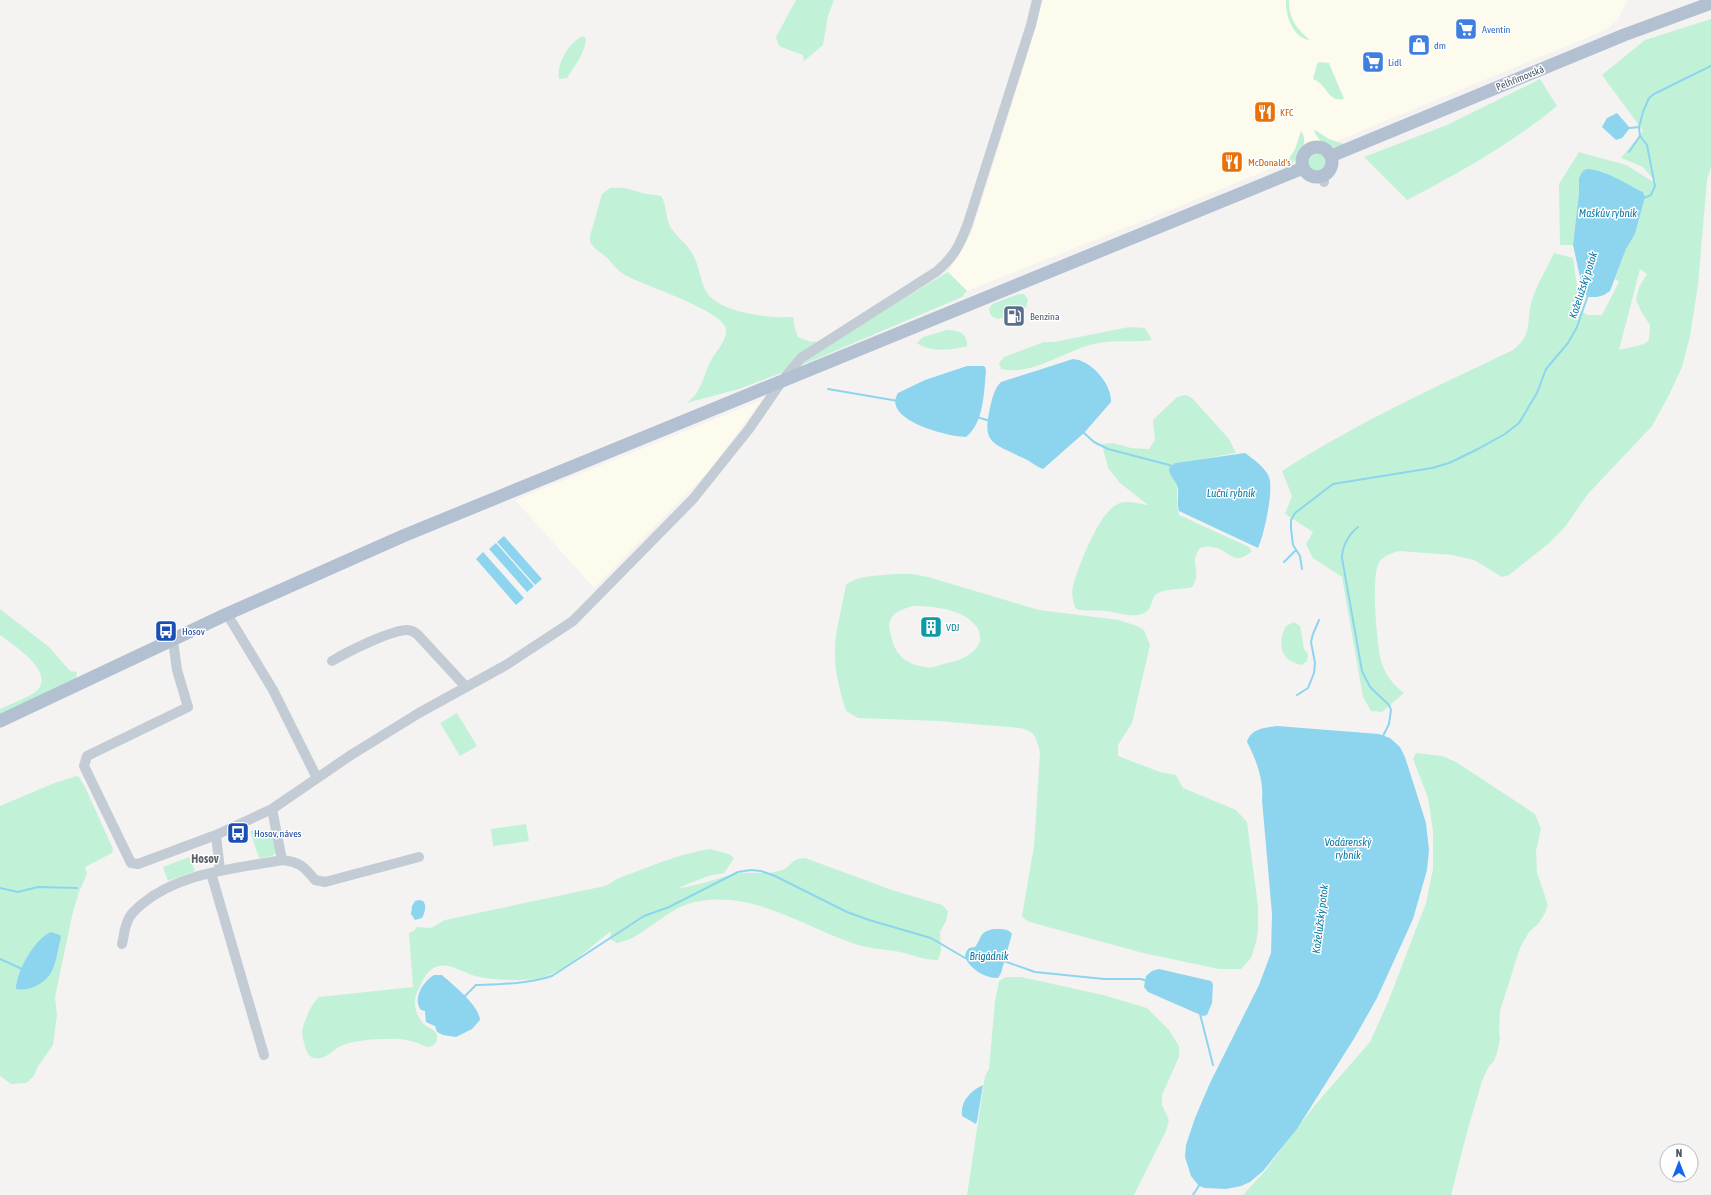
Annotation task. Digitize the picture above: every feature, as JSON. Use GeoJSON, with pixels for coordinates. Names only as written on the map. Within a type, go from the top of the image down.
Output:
{"type":"FeatureCollection","features":[{"type":"Feature","properties":{"kind":"main road","name":"Pelhřimovská"},"geometry":{"type":"LineString","coordinates":[[1330,156],[1624,35],[1711,3]]}},
{"type":"Feature","properties":{"kind":"main road"},"geometry":{"type":"LineString","coordinates":[[1322,148],[1330,156],[1330,168],[1323,179],[1311,176],[1303,168],[1303,155],[1309,149],[1322,148]]}},
{"type":"Feature","properties":{"kind":"main road"},"geometry":{"type":"LineString","coordinates":[[0,721],[173,641],[227,614],[403,536],[1303,168]]}},
{"type":"Feature","properties":{"kind":"street"},"geometry":{"type":"LineString","coordinates":[[173,641],[178,670],[188,707],[87,756],[84,766],[131,863],[138,864],[216,835],[272,809],[351,755],[419,713],[506,665],[573,621],[693,500],[749,429],[782,381],[801,358],[936,272],[948,262],[961,243],[1031,25],[1037,0]]}},
{"type":"Feature","properties":{"kind":"street"},"geometry":{"type":"LineString","coordinates":[[227,614],[273,690],[317,778]]}},
{"type":"Feature","properties":{"kind":"street"},"geometry":{"type":"LineString","coordinates":[[332,661],[345,653],[398,631],[409,630],[418,634],[466,687]]}},
{"type":"Feature","properties":{"kind":"street"},"geometry":{"type":"LineString","coordinates":[[272,809],[282,860]]}},
{"type":"Feature","properties":{"kind":"street"},"geometry":{"type":"LineString","coordinates":[[216,835],[216,872],[264,1056]]}},
{"type":"Feature","properties":{"kind":"street"},"geometry":{"type":"LineString","coordinates":[[122,944],[127,923],[134,911],[166,887],[185,879],[282,860],[294,861],[309,872],[315,880],[325,882],[419,857]]}},
{"type":"Feature","properties":{"kind":"shaded area"},"geometry":{"type":"Polygon","coordinates":[[[1042,0],[1627,0],[1618,20],[1605,30],[1173,209],[967,291],[948,272],[972,232],[1024,66],[1042,0]]]}},
{"type":"Feature","properties":{"kind":"shaded area"},"geometry":{"type":"Polygon","coordinates":[[[762,400],[707,473],[594,588],[515,500],[762,400]]]}},
{"type":"Feature","properties":{"kind":"green space"},"geometry":{"type":"Polygon","coordinates":[[[796,0],[834,0],[828,16],[823,45],[804,61],[803,55],[781,47],[778,44],[776,37],[796,0]]]}},
{"type":"Feature","properties":{"kind":"green space"},"geometry":{"type":"Polygon","coordinates":[[[1286,0],[1289,0],[1290,13],[1294,23],[1310,40],[1304,39],[1291,25],[1287,12],[1286,0]]]}},
{"type":"Feature","properties":{"kind":"green space"},"geometry":{"type":"Polygon","coordinates":[[[1711,19],[1711,167],[1707,180],[1698,285],[1690,336],[1682,367],[1652,426],[1587,495],[1565,527],[1548,544],[1509,575],[1502,577],[1474,560],[1453,555],[1399,551],[1392,553],[1380,561],[1375,579],[1375,609],[1379,652],[1387,675],[1404,693],[1382,712],[1371,711],[1363,697],[1342,577],[1313,558],[1306,544],[1313,532],[1285,514],[1292,496],[1282,471],[1338,437],[1425,392],[1513,350],[1520,344],[1527,332],[1530,308],[1534,294],[1554,253],[1573,258],[1577,286],[1578,310],[1588,315],[1602,315],[1619,282],[1615,279],[1626,249],[1635,234],[1645,197],[1643,192],[1612,177],[1579,178],[1579,193],[1573,245],[1560,245],[1559,184],[1579,152],[1626,165],[1657,184],[1643,167],[1621,158],[1643,131],[1602,75],[1645,40],[1711,19]],[[1640,269],[1619,350],[1644,344],[1649,340],[1650,325],[1636,300],[1639,287],[1647,274],[1640,269]]]}},
{"type":"Feature","properties":{"kind":"green space"},"geometry":{"type":"Polygon","coordinates":[[[583,36],[586,39],[585,45],[579,60],[567,78],[559,79],[562,60],[568,48],[583,36]]]}},
{"type":"Feature","properties":{"kind":"green space"},"geometry":{"type":"Polygon","coordinates":[[[1319,62],[1329,63],[1344,99],[1334,98],[1318,81],[1313,79],[1317,64],[1319,62]]]}},
{"type":"Feature","properties":{"kind":"green space"},"geometry":{"type":"Polygon","coordinates":[[[1540,79],[1557,106],[1521,133],[1484,157],[1407,200],[1364,157],[1447,125],[1540,79]]]}},
{"type":"Feature","properties":{"kind":"green space"},"geometry":{"type":"Polygon","coordinates":[[[1315,130],[1329,139],[1344,144],[1335,147],[1326,145],[1316,136],[1315,130]]]}},
{"type":"Feature","properties":{"kind":"green space"},"geometry":{"type":"Polygon","coordinates":[[[1301,131],[1304,136],[1304,142],[1301,153],[1293,162],[1283,168],[1295,149],[1301,131]]]}},
{"type":"Feature","properties":{"kind":"green space"},"geometry":{"type":"Polygon","coordinates":[[[1313,152],[1321,152],[1327,158],[1327,166],[1321,172],[1313,172],[1307,166],[1307,158],[1313,152]]]}},
{"type":"Feature","properties":{"kind":"green space"},"geometry":{"type":"Polygon","coordinates":[[[610,188],[627,189],[644,194],[661,196],[671,228],[692,253],[697,263],[705,289],[714,300],[724,306],[747,313],[772,317],[793,317],[798,337],[811,342],[815,341],[818,344],[784,372],[739,389],[686,403],[695,395],[701,385],[712,358],[725,338],[726,329],[721,322],[711,314],[697,306],[625,275],[592,245],[590,236],[602,194],[610,188]]]}},
{"type":"Feature","properties":{"kind":"green space"},"geometry":{"type":"Polygon","coordinates":[[[948,272],[967,291],[962,297],[802,365],[805,360],[948,272]]]}},
{"type":"Feature","properties":{"kind":"green space"},"geometry":{"type":"Polygon","coordinates":[[[1019,294],[1024,294],[1028,299],[1025,308],[999,319],[992,316],[989,309],[992,304],[1019,294]]]}},
{"type":"Feature","properties":{"kind":"green space"},"geometry":{"type":"Polygon","coordinates":[[[1129,327],[1145,328],[1152,340],[1094,344],[1082,347],[1037,366],[1025,369],[1001,369],[999,363],[1004,357],[1044,342],[1054,342],[1129,327]]]}},
{"type":"Feature","properties":{"kind":"green space"},"geometry":{"type":"Polygon","coordinates":[[[947,330],[962,333],[966,338],[967,346],[942,350],[928,348],[917,343],[923,337],[947,330]]]}},
{"type":"Feature","properties":{"kind":"green space"},"geometry":{"type":"Polygon","coordinates":[[[1186,395],[1192,398],[1229,439],[1236,453],[1172,464],[1177,486],[1177,504],[1179,515],[1249,547],[1252,551],[1246,556],[1236,558],[1219,549],[1209,547],[1200,548],[1195,559],[1196,576],[1192,587],[1166,590],[1158,593],[1154,597],[1148,610],[1142,614],[1129,615],[1106,611],[1079,610],[1075,608],[1072,589],[1079,567],[1095,532],[1107,513],[1113,507],[1122,502],[1148,505],[1120,483],[1108,468],[1102,444],[1113,443],[1131,448],[1149,449],[1155,440],[1153,420],[1177,397],[1186,395]]]}},
{"type":"Feature","properties":{"kind":"green space"},"geometry":{"type":"Polygon","coordinates":[[[893,574],[912,574],[928,577],[1039,610],[1119,620],[1144,630],[1150,645],[1132,723],[1118,745],[1118,756],[1160,772],[1176,775],[1183,788],[1236,810],[1247,822],[1258,906],[1258,931],[1251,958],[1241,969],[1219,969],[1143,953],[1027,921],[1022,916],[1034,846],[1040,752],[1032,733],[1020,728],[938,721],[858,718],[846,711],[837,677],[835,647],[846,585],[856,579],[893,574]],[[913,606],[899,611],[894,615],[889,626],[895,648],[907,661],[918,666],[935,667],[964,658],[975,650],[980,640],[980,634],[977,627],[970,620],[954,611],[933,607],[913,606]]]}},
{"type":"Feature","properties":{"kind":"green space"},"geometry":{"type":"Polygon","coordinates":[[[0,609],[49,647],[70,671],[77,672],[76,680],[0,715],[0,709],[34,693],[41,685],[41,677],[38,669],[32,661],[0,635],[0,609]]]}},
{"type":"Feature","properties":{"kind":"green space"},"geometry":{"type":"Polygon","coordinates":[[[1294,622],[1300,626],[1304,649],[1308,654],[1307,661],[1302,665],[1289,660],[1282,651],[1281,645],[1283,633],[1286,626],[1294,622]]]}},
{"type":"Feature","properties":{"kind":"green space"},"geometry":{"type":"Polygon","coordinates":[[[457,713],[477,746],[460,756],[440,723],[457,713]]]}},
{"type":"Feature","properties":{"kind":"green space"},"geometry":{"type":"Polygon","coordinates":[[[1416,753],[1442,756],[1456,762],[1535,814],[1541,829],[1536,851],[1537,872],[1548,905],[1539,923],[1529,932],[1520,948],[1500,1011],[1500,1039],[1497,1053],[1482,1081],[1451,1195],[1243,1195],[1264,1172],[1315,1105],[1370,1042],[1388,1002],[1426,903],[1433,869],[1433,831],[1428,798],[1413,759],[1416,753]]]}},
{"type":"Feature","properties":{"kind":"green space"},"geometry":{"type":"Polygon","coordinates":[[[76,776],[79,777],[113,849],[112,853],[85,867],[87,874],[79,892],[72,916],[55,997],[57,1015],[53,1045],[37,1068],[34,1076],[26,1083],[11,1084],[0,1076],[0,806],[52,784],[76,776]],[[61,938],[32,959],[17,980],[16,989],[55,963],[61,938]]]}},
{"type":"Feature","properties":{"kind":"green space"},"geometry":{"type":"Polygon","coordinates":[[[526,824],[529,841],[493,846],[491,829],[526,824]]]}},
{"type":"Feature","properties":{"kind":"green space"},"geometry":{"type":"Polygon","coordinates":[[[260,828],[263,834],[272,832],[276,853],[272,856],[259,858],[250,831],[260,828]]]}},
{"type":"Feature","properties":{"kind":"green space"},"geometry":{"type":"Polygon","coordinates":[[[710,849],[729,854],[734,858],[724,873],[708,876],[678,888],[742,873],[767,873],[782,870],[794,861],[805,858],[892,890],[942,905],[948,911],[946,921],[940,932],[941,951],[938,960],[861,946],[775,911],[755,905],[734,901],[713,900],[691,903],[676,909],[641,933],[626,940],[617,943],[610,939],[611,931],[568,965],[559,971],[541,978],[516,980],[478,977],[447,966],[437,967],[430,970],[416,994],[415,1006],[421,1021],[434,1030],[437,1034],[437,1040],[432,1046],[429,1047],[412,1041],[400,1039],[377,1039],[348,1043],[322,1058],[312,1057],[305,1049],[302,1032],[304,1023],[313,1004],[319,997],[413,987],[409,933],[415,930],[416,927],[431,928],[445,920],[605,886],[619,878],[664,861],[686,854],[710,849]]]}},
{"type":"Feature","properties":{"kind":"green space"},"geometry":{"type":"Polygon","coordinates":[[[189,857],[195,871],[168,881],[163,867],[189,857]]]}},
{"type":"Feature","properties":{"kind":"green space"},"geometry":{"type":"Polygon","coordinates":[[[1006,977],[1021,977],[1103,995],[1147,1008],[1169,1030],[1179,1046],[1179,1057],[1162,1095],[1162,1105],[1169,1120],[1166,1131],[1134,1195],[967,1195],[985,1076],[989,1069],[995,1001],[999,981],[1006,977]]]}},
{"type":"Feature","properties":{"kind":"water"},"geometry":{"type":"Polygon","coordinates":[[[1617,113],[1630,128],[1622,138],[1616,140],[1602,127],[1607,118],[1617,113]]]}},
{"type":"Feature","properties":{"kind":"water","name":"Maškův rybník"},"geometry":{"type":"Polygon","coordinates":[[[1587,169],[1601,172],[1616,178],[1643,192],[1645,197],[1635,234],[1626,249],[1610,291],[1597,297],[1588,297],[1583,291],[1573,245],[1579,193],[1579,178],[1583,171],[1587,169]]]}},
{"type":"Feature","properties":{"kind":"water"},"geometry":{"type":"Polygon","coordinates":[[[1073,359],[1080,360],[1093,368],[1104,381],[1110,395],[1111,402],[1084,433],[1043,469],[996,445],[989,435],[987,428],[994,394],[1001,382],[1073,359]]]}},
{"type":"Feature","properties":{"kind":"water"},"geometry":{"type":"Polygon","coordinates":[[[967,366],[983,366],[986,370],[984,397],[980,415],[972,431],[966,437],[945,434],[919,425],[907,419],[899,411],[895,403],[898,393],[925,380],[967,366]]]}},
{"type":"Feature","properties":{"kind":"water","name":"Luční rybník"},"geometry":{"type":"Polygon","coordinates":[[[1245,453],[1265,470],[1269,477],[1270,483],[1268,512],[1258,548],[1179,511],[1178,488],[1169,470],[1169,468],[1175,463],[1245,453]]]}},
{"type":"Feature","properties":{"kind":"water"},"geometry":{"type":"Polygon","coordinates":[[[504,536],[542,579],[535,585],[497,542],[504,536]]]}},
{"type":"Feature","properties":{"kind":"water"},"geometry":{"type":"Polygon","coordinates":[[[496,543],[534,586],[527,592],[489,549],[496,543]]]}},
{"type":"Feature","properties":{"kind":"water"},"geometry":{"type":"Polygon","coordinates":[[[483,552],[524,598],[516,605],[476,559],[483,552]]]}},
{"type":"Feature","properties":{"kind":"water","name":"Vodárenský rybník"},"geometry":{"type":"Polygon","coordinates":[[[1277,726],[1379,734],[1390,738],[1400,747],[1405,757],[1426,823],[1429,850],[1427,870],[1413,919],[1377,998],[1355,1037],[1297,1129],[1263,1171],[1250,1182],[1241,1186],[1226,1189],[1205,1188],[1199,1186],[1191,1176],[1185,1157],[1186,1145],[1195,1118],[1210,1083],[1259,985],[1271,953],[1272,914],[1262,785],[1261,777],[1247,742],[1249,737],[1255,731],[1277,726]]]}},
{"type":"Feature","properties":{"kind":"water"},"geometry":{"type":"Polygon","coordinates":[[[415,901],[423,901],[425,911],[422,918],[415,920],[411,914],[412,906],[415,901]]]}},
{"type":"Feature","properties":{"kind":"water","name":"Brigádník"},"geometry":{"type":"Polygon","coordinates":[[[994,929],[1006,930],[1012,934],[1001,973],[998,978],[983,975],[975,970],[965,958],[966,952],[969,948],[975,947],[983,933],[994,929]]]}},
{"type":"Feature","properties":{"kind":"water"},"geometry":{"type":"Polygon","coordinates":[[[51,932],[60,935],[61,938],[52,971],[46,979],[37,986],[21,990],[16,989],[19,974],[28,956],[39,941],[51,932]]]}},
{"type":"Feature","properties":{"kind":"water"},"geometry":{"type":"Polygon","coordinates":[[[1159,969],[1211,981],[1213,984],[1212,1003],[1207,1015],[1203,1016],[1148,992],[1144,987],[1146,976],[1152,971],[1159,969]]]}},
{"type":"Feature","properties":{"kind":"water"},"geometry":{"type":"Polygon","coordinates":[[[434,975],[442,975],[465,996],[475,1008],[479,1014],[480,1020],[472,1029],[456,1037],[443,1035],[437,1032],[435,1026],[426,1022],[425,1011],[421,1010],[419,1006],[418,996],[426,981],[434,975]]]}},
{"type":"Feature","properties":{"kind":"water"},"geometry":{"type":"Polygon","coordinates":[[[983,1085],[976,1124],[962,1116],[962,1111],[964,1102],[970,1094],[983,1085]]]}},
{"type":"Feature","properties":{"kind":"waterway","name":"Koželužský potok"},"geometry":{"type":"LineString","coordinates":[[1644,198],[1651,195],[1655,186],[1647,145],[1640,136],[1639,127],[1649,98],[1654,94],[1711,66]]}},
{"type":"Feature","properties":{"kind":"waterway"},"geometry":{"type":"LineString","coordinates":[[1630,128],[1639,127]]}},
{"type":"Feature","properties":{"kind":"waterway"},"geometry":{"type":"LineString","coordinates":[[1629,152],[1640,136]]}},
{"type":"Feature","properties":{"kind":"waterway","name":"Koželužský potok"},"geometry":{"type":"LineString","coordinates":[[1302,569],[1300,556],[1293,545],[1291,520],[1295,513],[1333,484],[1432,468],[1449,463],[1505,434],[1519,423],[1537,393],[1546,369],[1568,343],[1577,327],[1588,295]]}},
{"type":"Feature","properties":{"kind":"waterway"},"geometry":{"type":"LineString","coordinates":[[828,389],[898,401]]}},
{"type":"Feature","properties":{"kind":"waterway"},"geometry":{"type":"LineString","coordinates":[[977,417],[990,421]]}},
{"type":"Feature","properties":{"kind":"waterway"},"geometry":{"type":"LineString","coordinates":[[1081,432],[1094,442],[1108,449],[1173,466]]}},
{"type":"Feature","properties":{"kind":"waterway"},"geometry":{"type":"LineString","coordinates":[[1358,527],[1347,541],[1343,549],[1342,558],[1362,671],[1370,687],[1389,705],[1391,710],[1389,724],[1383,736]]}},
{"type":"Feature","properties":{"kind":"waterway"},"geometry":{"type":"LineString","coordinates":[[1284,562],[1296,550]]}},
{"type":"Feature","properties":{"kind":"waterway","name":"Koželužský potok"},"geometry":{"type":"LineString","coordinates":[[1297,695],[1308,688],[1314,673],[1315,663],[1311,642],[1319,620]]}},
{"type":"Feature","properties":{"kind":"waterway"},"geometry":{"type":"LineString","coordinates":[[465,996],[476,985],[524,982],[552,976],[644,916],[669,907],[738,872],[751,870],[761,871],[775,876],[847,912],[931,938],[965,958],[967,957]]}},
{"type":"Feature","properties":{"kind":"waterway"},"geometry":{"type":"LineString","coordinates":[[0,888],[18,892],[38,887],[77,888]]}},
{"type":"Feature","properties":{"kind":"waterway"},"geometry":{"type":"LineString","coordinates":[[0,959],[22,969]]}},
{"type":"Feature","properties":{"kind":"waterway"},"geometry":{"type":"LineString","coordinates":[[1004,961],[1035,972],[1104,979],[1141,979],[1147,981]]}},
{"type":"Feature","properties":{"kind":"waterway"},"geometry":{"type":"LineString","coordinates":[[1200,1014],[1213,1065]]}},
{"type":"Feature","properties":{"kind":"waterway","name":"Koželužský potok"},"geometry":{"type":"LineString","coordinates":[[1193,1195],[1200,1184]]}},
{"type":"Feature","properties":{"kind":"place","name":"Aventin"},"geometry":{"type":"Point","coordinates":[1466,29]}},
{"type":"Feature","properties":{"kind":"place","name":"dm"},"geometry":{"type":"Point","coordinates":[1419,45]}},
{"type":"Feature","properties":{"kind":"place","name":"Lidl"},"geometry":{"type":"Point","coordinates":[1373,62]}},
{"type":"Feature","properties":{"kind":"place","name":"KFC"},"geometry":{"type":"Point","coordinates":[1265,112]}},
{"type":"Feature","properties":{"kind":"place","name":"McDonald's"},"geometry":{"type":"Point","coordinates":[1232,162]}},
{"type":"Feature","properties":{"kind":"place","name":"Benzina"},"geometry":{"type":"Point","coordinates":[1014,316]}},
{"type":"Feature","properties":{"kind":"place","name":"VDJ"},"geometry":{"type":"Point","coordinates":[931,627]}},
{"type":"Feature","properties":{"kind":"place","name":"Hosov"},"geometry":{"type":"Point","coordinates":[166,631]}},
{"type":"Feature","properties":{"kind":"place","name":"Hosov, náves"},"geometry":{"type":"Point","coordinates":[238,833]}},
{"type":"Feature","properties":{"kind":"district","name":"Hosov"},"geometry":{"type":"Point","coordinates":[205,859]}}]}
